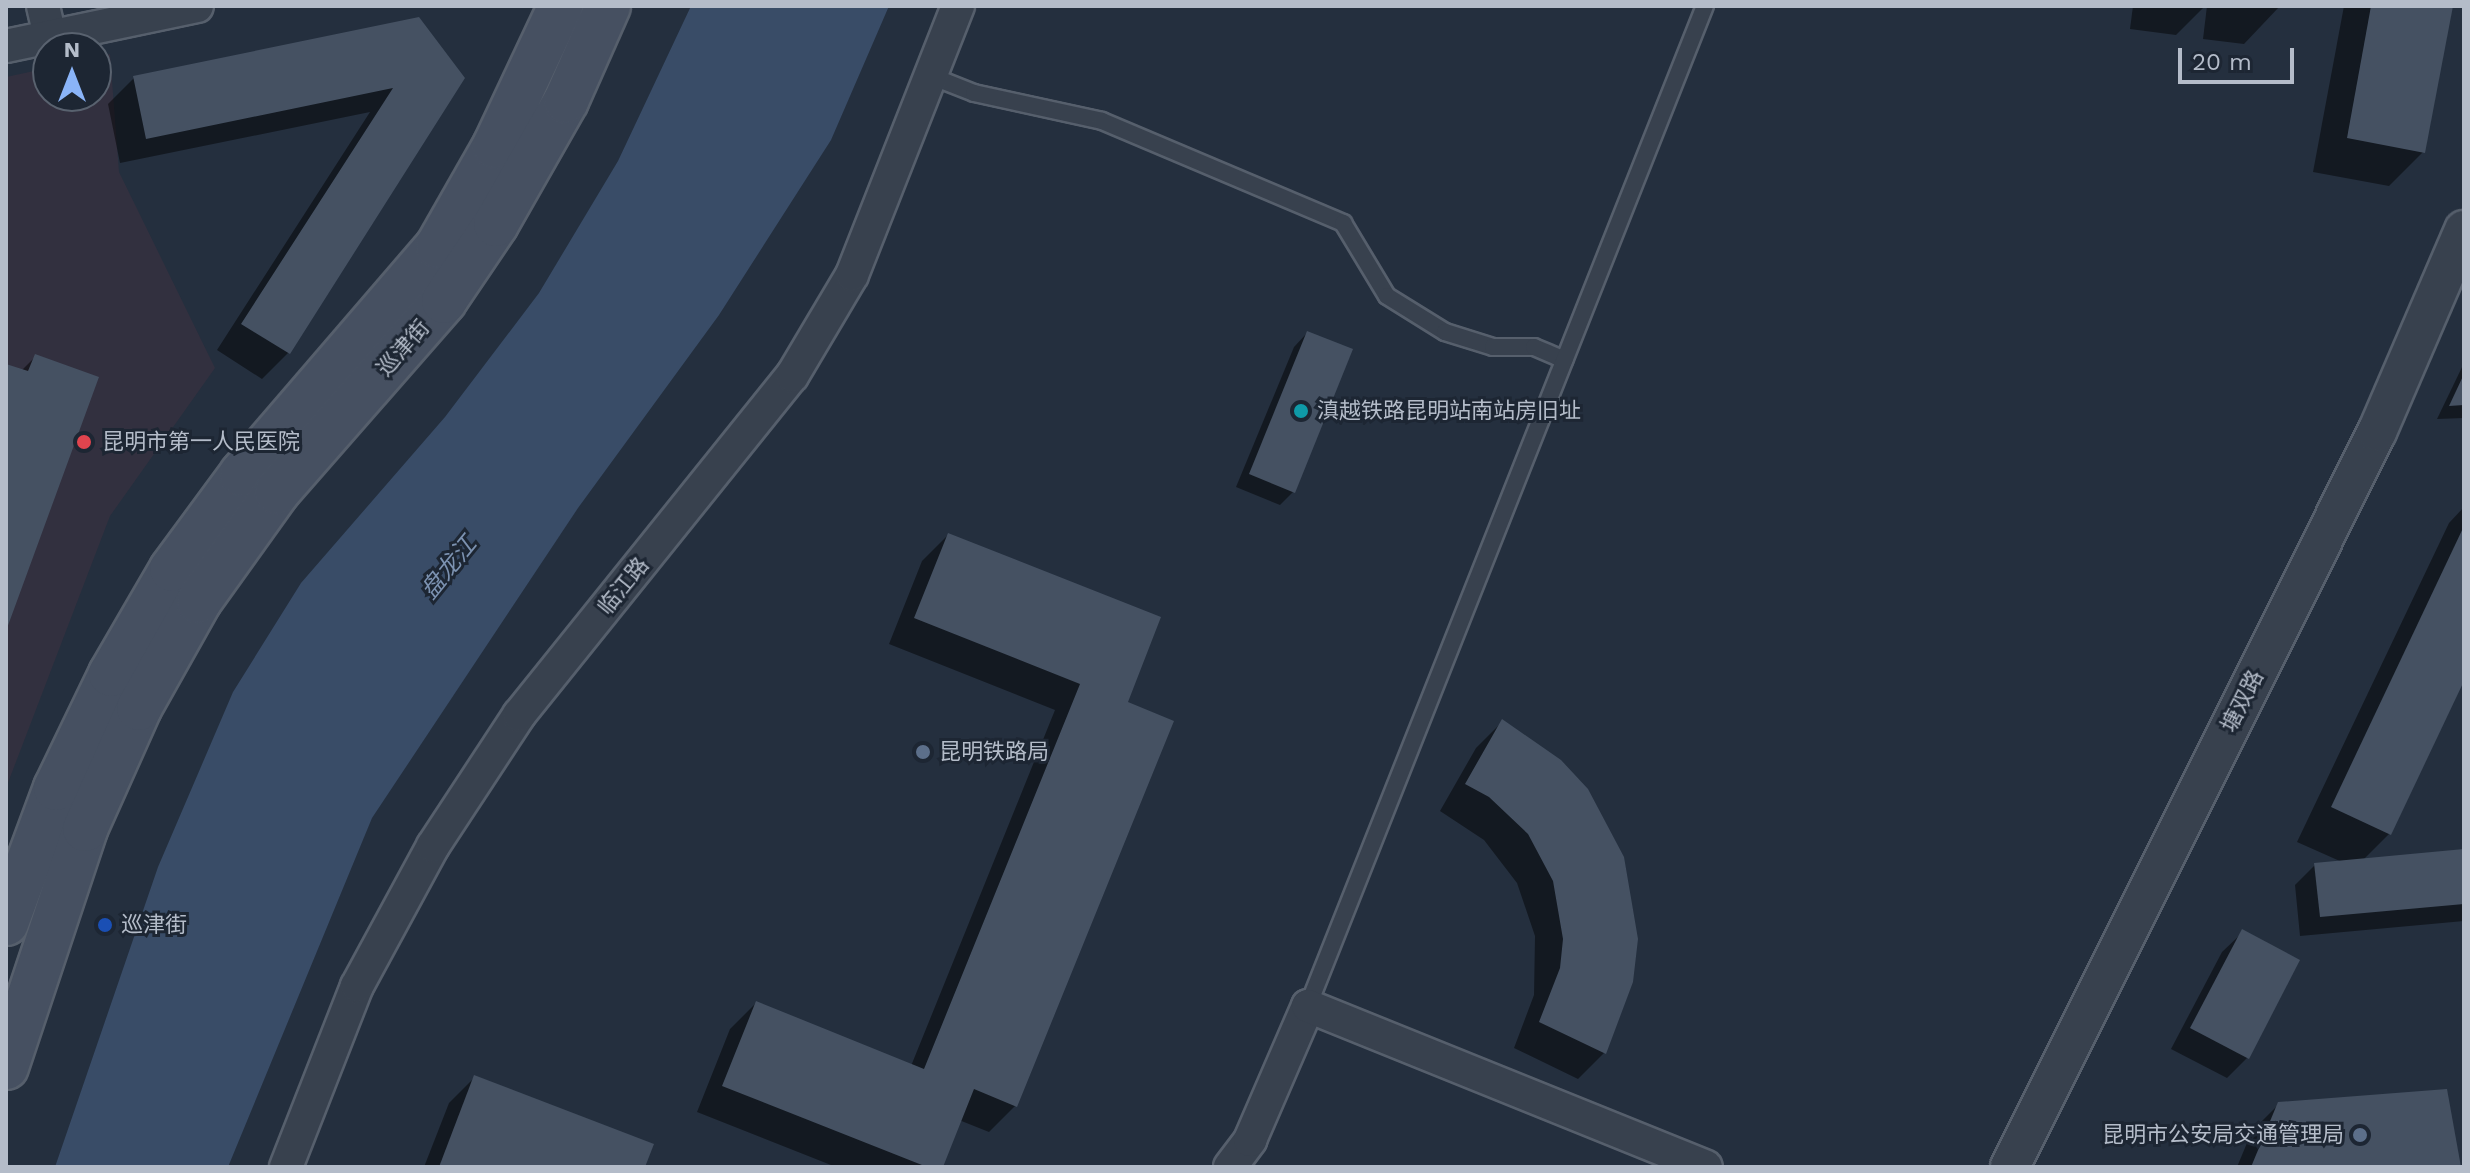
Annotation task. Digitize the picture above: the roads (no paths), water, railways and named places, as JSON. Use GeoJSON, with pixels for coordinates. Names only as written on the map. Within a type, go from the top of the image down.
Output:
{"type":"FeatureCollection","features":[{"type":"Feature","properties":{"kind":"main road","name":"巡津街"},"geometry":{"type":"LineString","coordinates":[[6,923],[56,788],[111,674],[172,569],[242,474],[438,246],[495,146],[561,6]]}},
{"type":"Feature","properties":{"kind":"main road","name":"巡津街"},"geometry":{"type":"LineString","coordinates":[[6,1067],[85,829],[139,708],[199,601],[277,492],[444,301],[496,224],[566,101],[608,6]]}},
{"type":"Feature","properties":{"kind":"street"},"geometry":{"type":"LineString","coordinates":[[6,46],[47,21],[197,6]]}},
{"type":"Feature","properties":{"kind":"street","name":"临江路"},"geometry":{"type":"LineString","coordinates":[[286,1167],[357,986],[433,846],[519,715],[792,376],[852,275],[958,6]]}},
{"type":"Feature","properties":{"kind":"street","name":"塘双路"},"geometry":{"type":"LineString","coordinates":[[2010,1167],[2377,432],[2464,230]]}},
{"type":"Feature","properties":{"kind":"street"},"geometry":{"type":"LineString","coordinates":[[1230,1167],[1250,1140],[1308,1006],[1706,1167]]}},
{"type":"Feature","properties":{"kind":"lane"},"geometry":{"type":"LineString","coordinates":[[1308,1006],[1705,6]]}},
{"type":"Feature","properties":{"kind":"lane"},"geometry":{"type":"LineString","coordinates":[[931,76],[974,93],[1102,121],[1343,223],[1387,296],[1445,332],[1493,347],[1534,347],[1564,360]]}},
{"type":"Feature","properties":{"kind":"water","name":"盘龙江"},"geometry":{"type":"Polygon","coordinates":[[[691,6],[889,6],[831,140],[719,315],[578,508],[372,818],[228,1167],[55,1167],[158,867],[233,692],[301,583],[445,417],[539,293],[618,161],[691,6]]]}},
{"type":"Feature","properties":{"kind":"place","name":"滇越铁路昆明站南站房旧址"},"geometry":{"type":"Point","coordinates":[1301,411]}},
{"type":"Feature","properties":{"kind":"place","name":"昆明市第一人民医院"},"geometry":{"type":"Point","coordinates":[84,442]}},
{"type":"Feature","properties":{"kind":"place","name":"昆明铁路局"},"geometry":{"type":"Point","coordinates":[923,752]}},
{"type":"Feature","properties":{"kind":"place","name":"巡津街"},"geometry":{"type":"Point","coordinates":[105,925]}},
{"type":"Feature","properties":{"kind":"place","name":"昆明市公安局交通管理局"},"geometry":{"type":"Point","coordinates":[2360,1135]}}]}
